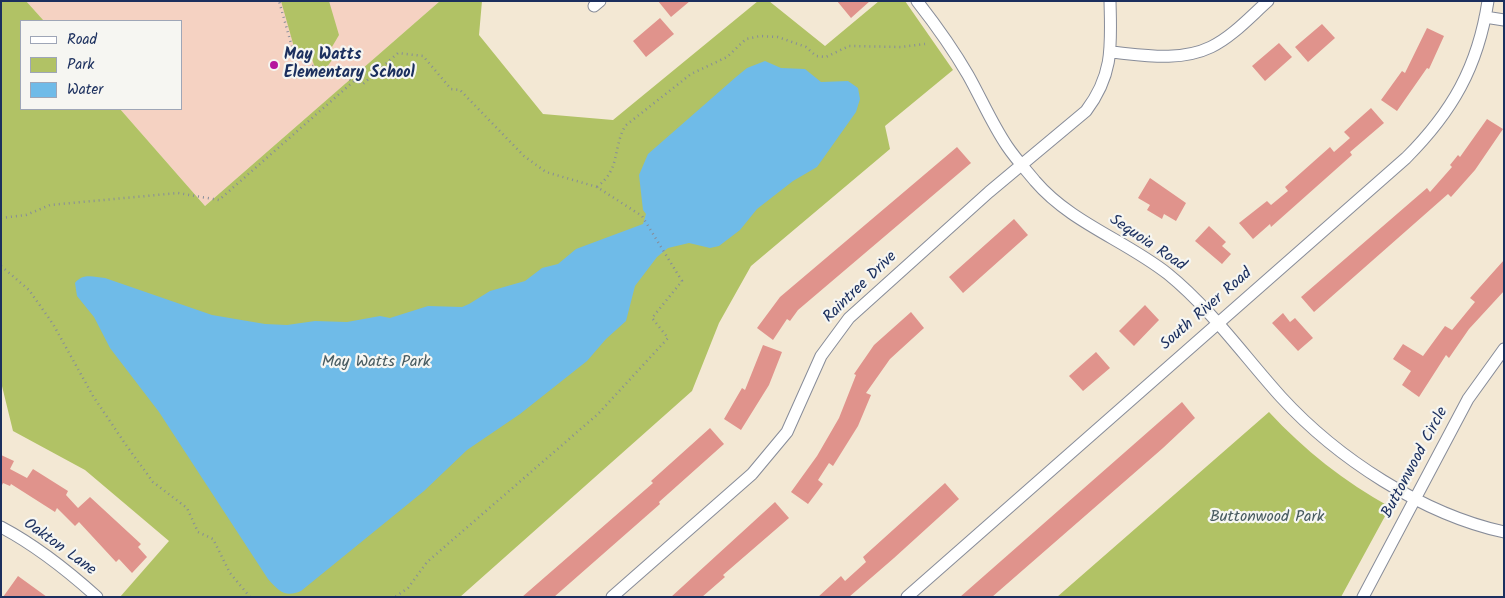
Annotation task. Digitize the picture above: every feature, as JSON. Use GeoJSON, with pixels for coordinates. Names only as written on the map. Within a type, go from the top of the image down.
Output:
{"type":"FeatureCollection","features":[{"type":"Feature","properties":{"kind":"street","name":"Sequoia Road"},"geometry":{"type":"LineString","coordinates":[[917,1],[959,61],[1007,147],[1037,183],[1075,216],[1168,274],[1217,324],[1313,430],[1356,464],[1416,498],[1460,519],[1504,532]]}},
{"type":"Feature","properties":{"kind":"street","name":"Raintree Drive"},"geometry":{"type":"LineString","coordinates":[[612,597],[752,474],[773,452],[794,418],[821,356],[848,318],[1022,164],[1086,111],[1102,86],[1107,73],[1111,52],[1110,1]]}},
{"type":"Feature","properties":{"kind":"street"},"geometry":{"type":"LineString","coordinates":[[1111,52],[1168,56],[1198,52],[1222,40],[1268,1]]}},
{"type":"Feature","properties":{"kind":"street","name":"South River Road"},"geometry":{"type":"LineString","coordinates":[[906,597],[1406,158],[1431,133],[1456,97],[1471,68],[1478,49],[1488,1]]}},
{"type":"Feature","properties":{"kind":"street"},"geometry":{"type":"LineString","coordinates":[[1486,17],[1504,20]]}},
{"type":"Feature","properties":{"kind":"street","name":"Buttonwood Circle"},"geometry":{"type":"LineString","coordinates":[[1363,597],[1468,399],[1504,349]]}},
{"type":"Feature","properties":{"kind":"street","name":"Oakton Lane"},"geometry":{"type":"LineString","coordinates":[[1,527],[41,551],[71,573],[95,596]]}},
{"type":"Feature","properties":{"kind":"path"},"geometry":{"type":"LineString","coordinates":[[279,1],[292,47],[307,56],[311,66],[316,68],[364,84],[398,53],[423,56],[451,89],[460,90],[524,156],[546,172],[597,187],[642,216],[682,281],[652,318],[668,338],[598,414],[427,562],[408,588],[395,597]]}},
{"type":"Feature","properties":{"kind":"path"},"geometry":{"type":"LineString","coordinates":[[597,187],[608,178],[614,168],[618,138],[625,126],[691,74],[727,56],[746,39],[760,36],[778,37],[806,47],[816,56],[826,57],[849,46],[925,44]]}},
{"type":"Feature","properties":{"kind":"path"},"geometry":{"type":"LineString","coordinates":[[1,218],[26,215],[50,205],[178,193],[219,200],[354,81]]}},
{"type":"Feature","properties":{"kind":"path"},"geometry":{"type":"LineString","coordinates":[[1,266],[29,290],[53,324],[93,396],[153,482],[187,508],[198,532],[213,539],[223,555],[230,573],[250,597]]}},
{"type":"Feature","properties":{"kind":"shaded area","name":"May Watts Elementary School"},"geometry":{"type":"Polygon","coordinates":[[[26,1],[440,1],[205,206],[121,110],[182,110],[182,20],[43,20],[26,1]]]}},
{"type":"Feature","properties":{"kind":"green space","name":"May Watts Park"},"geometry":{"type":"Polygon","coordinates":[[[1,1],[26,1],[43,20],[20,20],[20,110],[121,110],[205,206],[440,1],[482,1],[479,35],[543,114],[613,120],[758,1],[769,1],[825,46],[879,1],[905,1],[953,70],[885,126],[890,149],[751,266],[719,323],[692,391],[460,597],[120,597],[169,541],[85,470],[13,431],[1,382],[1,1]]]}},
{"type":"Feature","properties":{"kind":"green space"},"geometry":{"type":"Polygon","coordinates":[[[281,1],[329,1],[339,35],[329,52],[332,60],[327,67],[317,68],[311,56],[294,47],[281,1]]]}},
{"type":"Feature","properties":{"kind":"green space","name":"Buttonwood Park"},"geometry":{"type":"Polygon","coordinates":[[[1269,412],[1296,439],[1341,476],[1390,507],[1341,597],[1057,597],[1269,412]]]}},
{"type":"Feature","properties":{"kind":"water"},"geometry":{"type":"Polygon","coordinates":[[[765,61],[781,68],[805,69],[821,82],[848,81],[858,88],[860,99],[856,112],[817,167],[793,181],[757,209],[740,230],[719,246],[710,248],[689,243],[668,248],[657,257],[635,286],[626,321],[606,339],[587,361],[520,414],[467,450],[424,491],[301,591],[291,594],[283,592],[268,579],[159,412],[110,348],[94,317],[77,296],[75,283],[81,278],[89,276],[105,278],[212,315],[265,324],[287,325],[315,321],[347,322],[380,316],[390,318],[428,306],[462,307],[490,291],[525,281],[542,268],[558,264],[576,249],[643,224],[646,214],[643,210],[639,175],[648,154],[747,68],[765,61]]]}},
{"type":"Feature","properties":{"kind":"building"},"geometry":{"type":"Polygon","coordinates":[[[658,1],[690,1],[671,17],[658,1]]]}},
{"type":"Feature","properties":{"kind":"building"},"geometry":{"type":"Polygon","coordinates":[[[837,1],[870,1],[851,18],[837,1]]]}},
{"type":"Feature","properties":{"kind":"building"},"geometry":{"type":"Polygon","coordinates":[[[660,18],[674,34],[646,57],[633,41],[660,18]]]}},
{"type":"Feature","properties":{"kind":"building"},"geometry":{"type":"Polygon","coordinates":[[[1322,24],[1335,38],[1308,62],[1295,47],[1322,24]]]}},
{"type":"Feature","properties":{"kind":"building"},"geometry":{"type":"Polygon","coordinates":[[[1427,28],[1444,36],[1429,69],[1427,68],[1397,111],[1381,100],[1402,71],[1405,73],[1427,28]]]}},
{"type":"Feature","properties":{"kind":"building"},"geometry":{"type":"Polygon","coordinates":[[[1279,43],[1292,57],[1265,81],[1252,66],[1279,43]]]}},
{"type":"Feature","properties":{"kind":"building"},"geometry":{"type":"Polygon","coordinates":[[[1371,108],[1384,123],[1350,152],[1352,155],[1271,227],[1270,224],[1253,239],[1239,223],[1267,201],[1271,205],[1288,191],[1285,187],[1330,147],[1334,152],[1350,138],[1344,132],[1371,108]]]}},
{"type":"Feature","properties":{"kind":"building"},"geometry":{"type":"Polygon","coordinates":[[[1487,119],[1503,129],[1475,170],[1451,197],[1448,194],[1314,312],[1301,297],[1427,188],[1430,192],[1452,167],[1450,165],[1458,155],[1460,157],[1487,119]]]}},
{"type":"Feature","properties":{"kind":"building"},"geometry":{"type":"Polygon","coordinates":[[[957,147],[971,163],[798,310],[790,321],[787,319],[773,340],[757,328],[780,297],[957,147]]]}},
{"type":"Feature","properties":{"kind":"building"},"geometry":{"type":"Polygon","coordinates":[[[1150,178],[1186,203],[1176,221],[1164,214],[1162,219],[1147,210],[1150,205],[1138,198],[1150,178]]]}},
{"type":"Feature","properties":{"kind":"building"},"geometry":{"type":"Polygon","coordinates":[[[1014,219],[1028,235],[963,293],[949,277],[1014,219]]]}},
{"type":"Feature","properties":{"kind":"building"},"geometry":{"type":"Polygon","coordinates":[[[1209,226],[1226,242],[1222,246],[1231,254],[1222,264],[1195,241],[1209,226]]]}},
{"type":"Feature","properties":{"kind":"building"},"geometry":{"type":"Polygon","coordinates":[[[1504,260],[1504,291],[1469,329],[1449,358],[1446,355],[1419,397],[1402,385],[1411,371],[1393,359],[1403,344],[1423,356],[1445,326],[1452,330],[1475,302],[1470,298],[1504,260]]]}},
{"type":"Feature","properties":{"kind":"building"},"geometry":{"type":"Polygon","coordinates":[[[1145,305],[1159,320],[1134,346],[1119,331],[1145,305]]]}},
{"type":"Feature","properties":{"kind":"building"},"geometry":{"type":"Polygon","coordinates":[[[911,312],[924,328],[890,359],[866,393],[871,395],[858,426],[833,466],[829,463],[818,480],[823,484],[808,504],[791,492],[817,456],[839,418],[856,375],[854,374],[874,345],[911,312]]]}},
{"type":"Feature","properties":{"kind":"building"},"geometry":{"type":"Polygon","coordinates":[[[1283,313],[1290,322],[1295,318],[1313,338],[1298,351],[1272,323],[1283,313]]]}},
{"type":"Feature","properties":{"kind":"building"},"geometry":{"type":"Polygon","coordinates":[[[763,345],[782,352],[769,385],[741,430],[724,419],[742,388],[745,390],[763,345]]]}},
{"type":"Feature","properties":{"kind":"building"},"geometry":{"type":"Polygon","coordinates":[[[1096,352],[1110,368],[1083,391],[1069,376],[1096,352]]]}},
{"type":"Feature","properties":{"kind":"building"},"geometry":{"type":"Polygon","coordinates":[[[1182,402],[1195,418],[1163,448],[992,597],[960,597],[1182,402]]]}},
{"type":"Feature","properties":{"kind":"building"},"geometry":{"type":"Polygon","coordinates":[[[710,428],[724,444],[659,502],[660,504],[554,597],[522,597],[653,483],[651,481],[710,428]]]}},
{"type":"Feature","properties":{"kind":"building"},"geometry":{"type":"Polygon","coordinates":[[[1,455],[14,461],[10,469],[27,478],[33,469],[68,491],[66,495],[78,508],[90,497],[141,544],[138,547],[147,557],[132,573],[119,559],[116,562],[79,522],[75,526],[57,508],[55,512],[11,484],[10,486],[3,483],[1,487],[1,455]]]}},
{"type":"Feature","properties":{"kind":"building"},"geometry":{"type":"Polygon","coordinates":[[[945,483],[959,499],[894,558],[849,597],[818,597],[841,576],[845,581],[866,562],[863,557],[945,483]]]}},
{"type":"Feature","properties":{"kind":"building"},"geometry":{"type":"Polygon","coordinates":[[[775,502],[789,518],[723,575],[725,577],[702,597],[671,597],[775,502]]]}},
{"type":"Feature","properties":{"kind":"building"},"geometry":{"type":"Polygon","coordinates":[[[18,576],[47,597],[3,597],[18,576]]]}},
{"type":"Feature","properties":{"kind":"place","name":"May Watts Elementary School"},"geometry":{"type":"Point","coordinates":[274,65]}}]}
